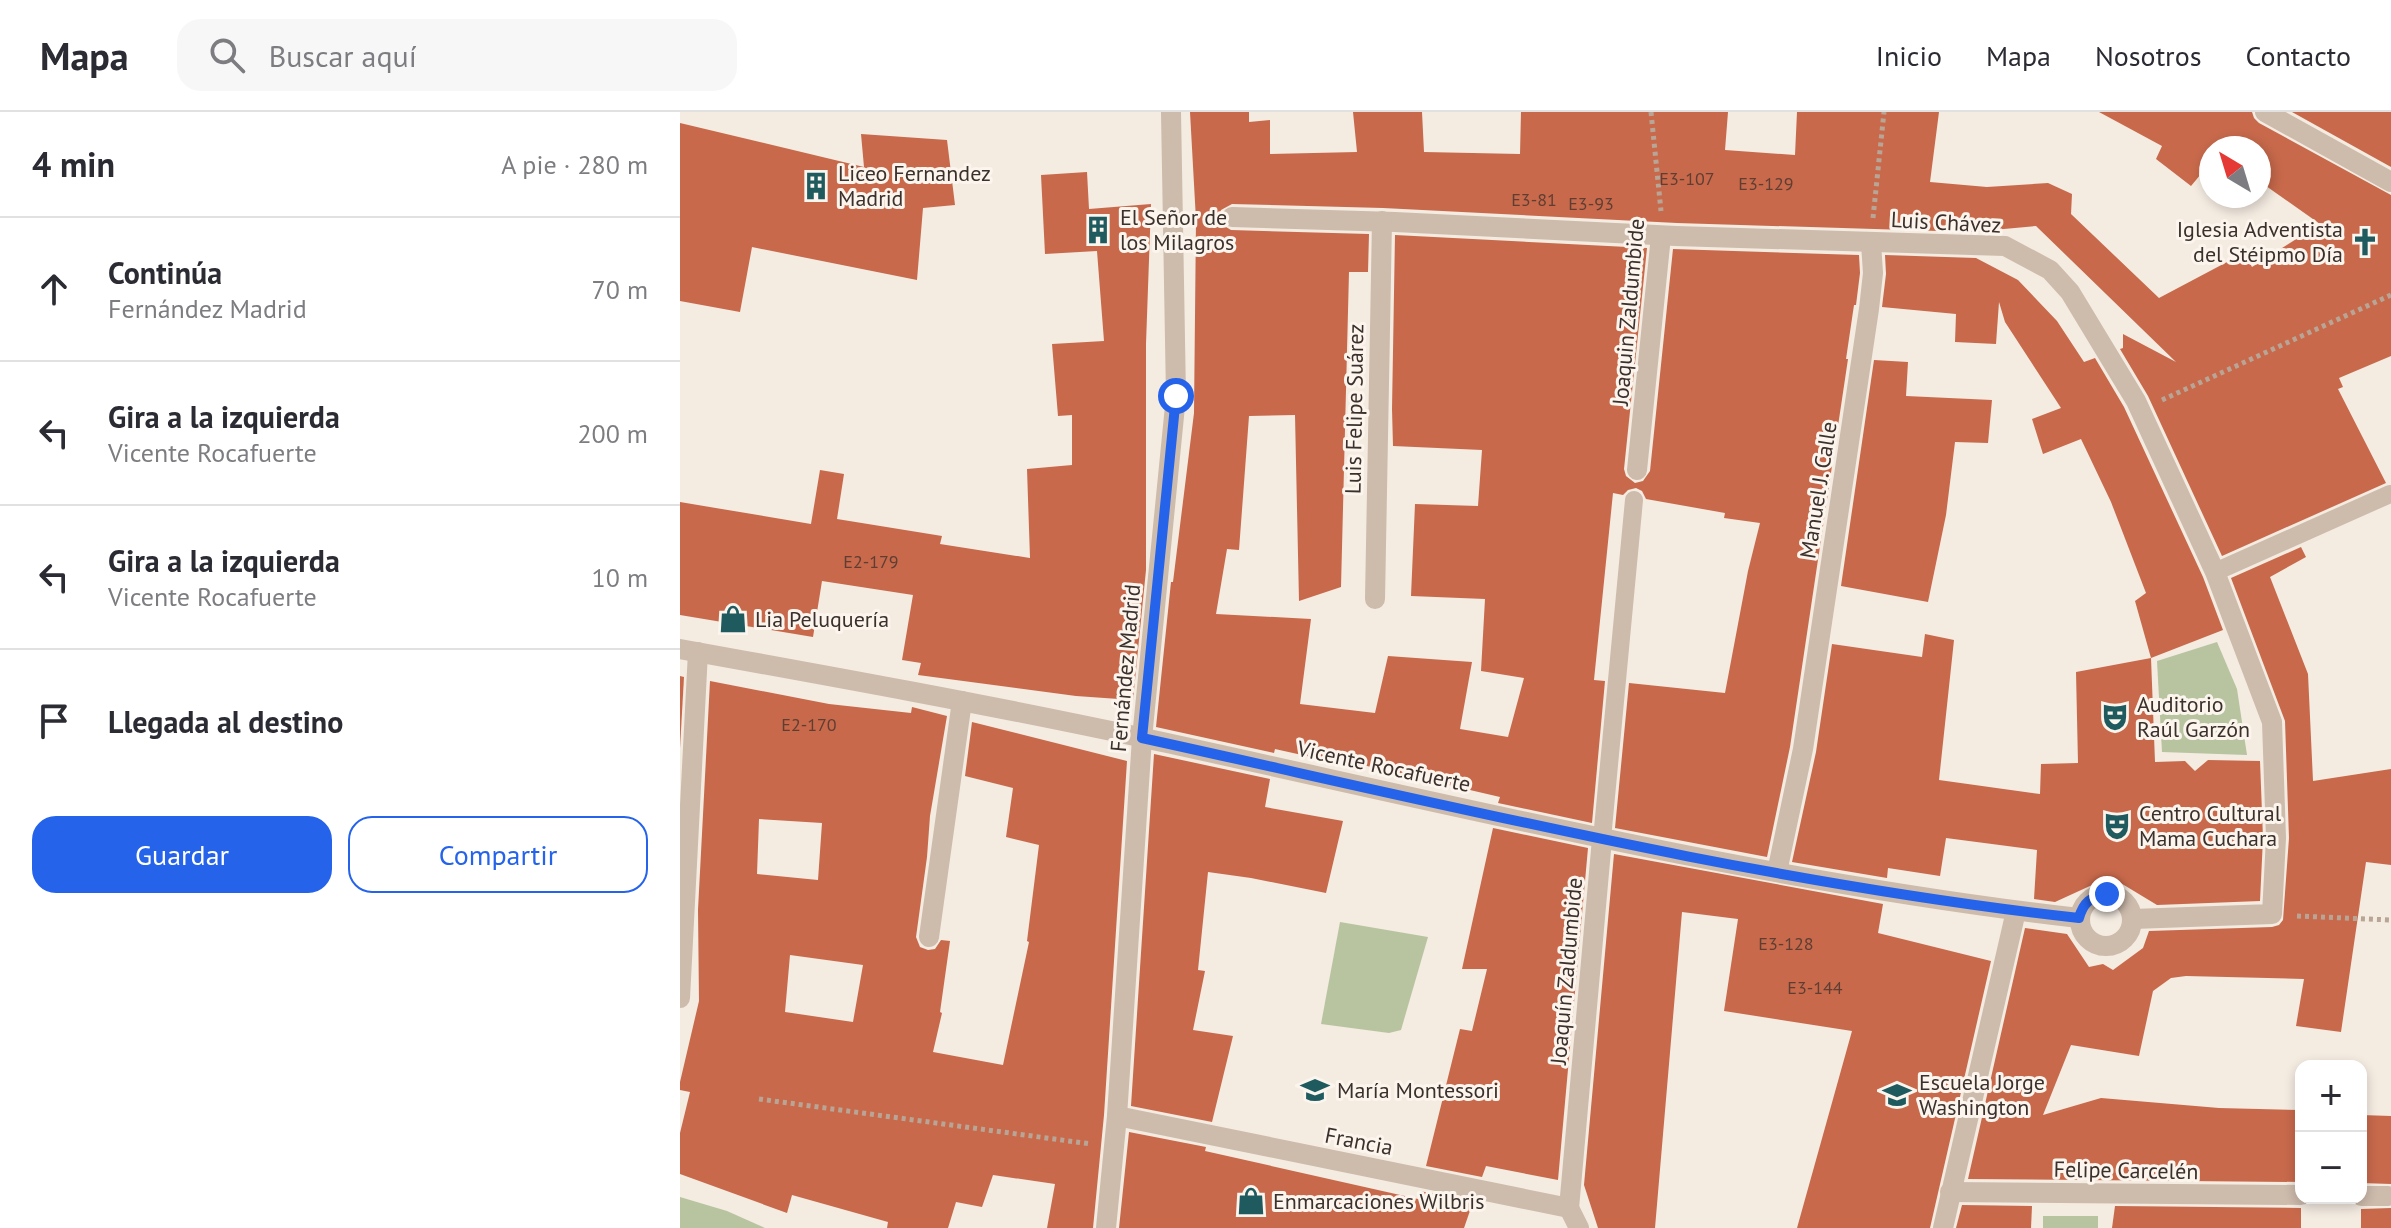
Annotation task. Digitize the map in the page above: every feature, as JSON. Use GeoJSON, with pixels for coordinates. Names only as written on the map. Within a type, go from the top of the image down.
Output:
{"type":"FeatureCollection","features":[{"type":"Feature","properties":{"kind":"street","name":"Fernández Madrid"},"geometry":{"type":"LineString","coordinates":[[1106,1228],[1117,1116],[1142,738],[1176,396],[1171,112]]}},
{"type":"Feature","properties":{"kind":"street"},"geometry":{"type":"LineString","coordinates":[[2265,112],[2391,182]]}},
{"type":"Feature","properties":{"kind":"street","name":"Luis Chávez"},"geometry":{"type":"LineString","coordinates":[[1232,217],[1382,221],[1661,236],[2005,246],[2050,270],[2070,292],[2140,411],[2215,572],[2272,722],[2276,838],[2272,914]]}},
{"type":"Feature","properties":{"kind":"street","name":"Luis Felipe Suárez"},"geometry":{"type":"LineString","coordinates":[[1375,599],[1382,221]]}},
{"type":"Feature","properties":{"kind":"street","name":"Joaquin Zaldumbide"},"geometry":{"type":"LineString","coordinates":[[1637,470],[1661,236]]}},
{"type":"Feature","properties":{"kind":"street","name":"Manuel J. Calle"},"geometry":{"type":"LineString","coordinates":[[1777,872],[1803,749],[1869,309],[1873,273],[1871,243]]}},
{"type":"Feature","properties":{"kind":"street","name":"Vicente Rocafuerte"},"geometry":{"type":"LineString","coordinates":[[689,650],[1142,738],[1602,839],[1777,872],[2016,911],[2079,918]]}},
{"type":"Feature","properties":{"kind":"street"},"geometry":{"type":"LineString","coordinates":[[680,998],[689,650]]}},
{"type":"Feature","properties":{"kind":"street"},"geometry":{"type":"LineString","coordinates":[[929,937],[962,701]]}},
{"type":"Feature","properties":{"kind":"street","name":"Joaquín Zaldumbide"},"geometry":{"type":"LineString","coordinates":[[1569,1208],[1602,839]]}},
{"type":"Feature","properties":{"kind":"street"},"geometry":{"type":"LineString","coordinates":[[2107,894],[2125,901],[2133,919],[2125,939],[2105,947],[2094,945],[2086,938],[2079,918],[2088,901],[2096,895],[2107,894]]}},
{"type":"Feature","properties":{"kind":"street"},"geometry":{"type":"LineString","coordinates":[[1943,1228],[2016,911]]}},
{"type":"Feature","properties":{"kind":"street"},"geometry":{"type":"LineString","coordinates":[[2133,919],[2272,914]]}},
{"type":"Feature","properties":{"kind":"street","name":"Francia"},"geometry":{"type":"LineString","coordinates":[[1117,1116],[1569,1208]]}},
{"type":"Feature","properties":{"kind":"street","name":"Felipe Carcelén"},"geometry":{"type":"LineString","coordinates":[[1950,1192],[2295,1195]]}},
{"type":"Feature","properties":{"kind":"street"},"geometry":{"type":"LineString","coordinates":[[2367,1196],[2388,1196]]}},
{"type":"Feature","properties":{"kind":"street"},"geometry":{"type":"LineString","coordinates":[[1569,1208],[1579,1228]]}},
{"type":"Feature","properties":{"kind":"lane"},"geometry":{"type":"LineString","coordinates":[[2215,572],[2390,494]]}},
{"type":"Feature","properties":{"kind":"lane","name":"Joaquín Zaldumbide"},"geometry":{"type":"LineString","coordinates":[[1602,839],[1634,500]]}},
{"type":"Feature","properties":{"kind":"path","name":"Joaquin Zaldumbide"},"geometry":{"type":"LineString","coordinates":[[1651,112],[1661,236]]}},
{"type":"Feature","properties":{"kind":"path"},"geometry":{"type":"LineString","coordinates":[[1871,243],[1884,112]]}},
{"type":"Feature","properties":{"kind":"path"},"geometry":{"type":"LineString","coordinates":[[2140,411],[2391,295]]}},
{"type":"Feature","properties":{"kind":"path"},"geometry":{"type":"LineString","coordinates":[[2272,914],[2391,920]]}},
{"type":"Feature","properties":{"kind":"path"},"geometry":{"type":"LineString","coordinates":[[759,1099],[1075,1143]]}},
{"type":"Feature","properties":{"kind":"green space"},"geometry":{"type":"Polygon","coordinates":[[[2217,642],[2237,689],[2247,755],[2162,752],[2157,661],[2217,642]]]}},
{"type":"Feature","properties":{"kind":"green space"},"geometry":{"type":"Polygon","coordinates":[[[1340,922],[1428,937],[1401,1030],[1389,1033],[1321,1024],[1340,922]]]}},
{"type":"Feature","properties":{"kind":"green space"},"geometry":{"type":"Polygon","coordinates":[[[680,1197],[727,1211],[765,1228],[680,1228],[680,1197]]]}},
{"type":"Feature","properties":{"kind":"green space"},"geometry":{"type":"Polygon","coordinates":[[[2043,1216],[2098,1216],[2098,1228],[2043,1228],[2043,1216]]]}},
{"type":"Feature","properties":{"kind":"building"},"geometry":{"type":"Polygon","coordinates":[[[1190,112],[1249,112],[1249,122],[1270,120],[1270,154],[1357,152],[1353,112],[1422,112],[1424,152],[1520,154],[1521,112],[1728,112],[1725,150],[1795,155],[1797,112],[1939,112],[1930,182],[1987,187],[2048,183],[2072,194],[2071,214],[2159,298],[2244,253],[2252,267],[2320,224],[2271,189],[2271,136],[2199,136],[2199,176],[2191,186],[2156,159],[2162,146],[2099,112],[2252,112],[2259,123],[2391,195],[2391,356],[2339,378],[2343,387],[2338,389],[2386,483],[2222,556],[2148,396],[2120,349],[2123,348],[2123,334],[2176,362],[2036,226],[1971,232],[1232,204],[1221,210],[1219,217],[1221,224],[1231,230],[1369,234],[1368,272],[1349,272],[1341,587],[1299,601],[1295,415],[1249,416],[1239,550],[1227,549],[1216,614],[1311,619],[1300,704],[1375,713],[1388,656],[1472,662],[1460,729],[1508,737],[1524,678],[1481,671],[1485,599],[1411,596],[1415,504],[1478,506],[1482,450],[1393,446],[1395,235],[1647,248],[1624,469],[1626,476],[1635,483],[1643,481],[1650,471],[1673,249],[1859,255],[1856,305],[1790,747],[1767,857],[1615,828],[1629,683],[1725,693],[1760,523],[1724,518],[1725,513],[1646,499],[1642,491],[1636,488],[1623,495],[1613,493],[1594,680],[1605,681],[1592,823],[1498,803],[1500,797],[1367,766],[1275,749],[1274,753],[1156,727],[1171,582],[1194,413],[1196,220],[1190,112]]]}},
{"type":"Feature","properties":{"kind":"building"},"geometry":{"type":"Polygon","coordinates":[[[2292,112],[2391,112],[2391,167],[2292,112]]]}},
{"type":"Feature","properties":{"kind":"building","name":"Liceo Fernandez Madrid"},"geometry":{"type":"Polygon","coordinates":[[[680,123],[864,167],[861,134],[947,140],[955,205],[923,208],[917,280],[752,247],[740,312],[680,301],[680,123]]]}},
{"type":"Feature","properties":{"kind":"building"},"geometry":{"type":"Polygon","coordinates":[[[1087,172],[1089,209],[1151,204],[1146,344],[1146,570],[1133,700],[1076,696],[918,675],[921,663],[902,660],[913,595],[822,581],[813,637],[680,615],[680,502],[811,524],[820,470],[844,474],[837,519],[942,536],[940,544],[1030,558],[1027,469],[1072,465],[1072,415],[1058,416],[1052,344],[1104,341],[1097,251],[1045,254],[1041,175],[1087,172]]]}},
{"type":"Feature","properties":{"kind":"building"},"geometry":{"type":"Polygon","coordinates":[[[1885,255],[1976,258],[2018,280],[2057,321],[2084,362],[2095,358],[2124,407],[2203,577],[2223,630],[2151,658],[2135,601],[2146,593],[2111,502],[2081,439],[2043,454],[2032,419],[2061,408],[2005,322],[1999,302],[1996,344],[1955,342],[1956,314],[1882,307],[1885,255]]]}},
{"type":"Feature","properties":{"kind":"building"},"geometry":{"type":"Polygon","coordinates":[[[1874,360],[1908,362],[1906,396],[1992,400],[1988,443],[1955,442],[1946,515],[1928,602],[1841,586],[1874,360]]]}},
{"type":"Feature","properties":{"kind":"building"},"geometry":{"type":"Polygon","coordinates":[[[2301,547],[2306,557],[2270,577],[2308,674],[2313,781],[2391,769],[2391,865],[2366,862],[2341,1032],[2296,1026],[2304,979],[2171,978],[2153,991],[2139,1056],[2071,1045],[2043,1115],[2101,1098],[2219,1108],[2295,1110],[2295,1182],[1968,1179],[2025,928],[2067,934],[2089,967],[2103,964],[2113,970],[2143,948],[2149,931],[2272,927],[2283,920],[2289,838],[2285,721],[2231,578],[2301,547]]]}},
{"type":"Feature","properties":{"kind":"building"},"geometry":{"type":"Polygon","coordinates":[[[1925,634],[1954,640],[1939,780],[2040,794],[2041,764],[2078,763],[2076,672],[2151,658],[2155,762],[2185,761],[2195,771],[2208,760],[2260,761],[2263,838],[2260,901],[2157,905],[2119,882],[2103,880],[2055,902],[2034,899],[2037,850],[1946,838],[1940,876],[1888,868],[1887,878],[1792,862],[1816,752],[1832,644],[1922,657],[1925,634]]]}},
{"type":"Feature","properties":{"kind":"building"},"geometry":{"type":"Polygon","coordinates":[[[680,676],[684,677],[680,748],[680,676]]]}},
{"type":"Feature","properties":{"kind":"building"},"geometry":{"type":"Polygon","coordinates":[[[710,681],[829,704],[911,713],[912,707],[947,716],[930,816],[916,937],[920,947],[928,950],[935,949],[941,940],[950,941],[942,1013],[933,1052],[1003,1065],[1029,942],[1039,845],[1006,837],[1013,788],[965,776],[972,722],[1127,761],[1104,1115],[1093,1228],[1047,1228],[1055,1184],[993,1175],[982,1207],[956,1202],[948,1228],[887,1228],[888,1222],[792,1195],[787,1213],[680,1174],[680,1133],[690,1092],[680,1090],[680,1082],[699,1001],[698,910],[710,681]],[[759,819],[757,874],[818,880],[822,823],[759,819]],[[790,955],[785,1012],[853,1022],[863,965],[790,955]]]}},
{"type":"Feature","properties":{"kind":"building"},"geometry":{"type":"Polygon","coordinates":[[[1154,754],[1270,779],[1265,807],[1343,821],[1326,893],[1208,872],[1198,970],[1205,971],[1193,1030],[1233,1036],[1212,1122],[1131,1106],[1154,754]]]}},
{"type":"Feature","properties":{"kind":"building"},"geometry":{"type":"Polygon","coordinates":[[[1493,828],[1588,848],[1558,1180],[1486,1166],[1482,1177],[1426,1166],[1460,1029],[1472,1031],[1487,969],[1462,969],[1493,828]]]}},
{"type":"Feature","properties":{"kind":"building"},"geometry":{"type":"Polygon","coordinates":[[[1614,854],[1883,904],[1878,933],[1991,961],[1930,1228],[1797,1228],[1852,1031],[1724,1011],[1738,919],[1682,912],[1655,1228],[1598,1228],[1584,1185],[1614,854]]]}},
{"type":"Feature","properties":{"kind":"building"},"geometry":{"type":"Polygon","coordinates":[[[2367,1115],[2391,1116],[2391,1184],[2367,1183],[2367,1115]]]}},
{"type":"Feature","properties":{"kind":"building"},"geometry":{"type":"Polygon","coordinates":[[[1129,1132],[1206,1147],[1205,1151],[1418,1199],[1420,1191],[1473,1202],[1464,1228],[1119,1228],[1129,1132]]]}},
{"type":"Feature","properties":{"kind":"building"},"geometry":{"type":"Polygon","coordinates":[[[1962,1205],[2032,1206],[2031,1228],[1956,1228],[1962,1205]]]}},
{"type":"Feature","properties":{"kind":"building"},"geometry":{"type":"Polygon","coordinates":[[[2115,1206],[2301,1208],[2301,1228],[2112,1228],[2115,1206]]]}},
{"type":"Feature","properties":{"kind":"building"},"geometry":{"type":"Polygon","coordinates":[[[2391,1208],[2391,1228],[2361,1228],[2361,1209],[2391,1208]]]}},
{"type":"Feature","properties":{"kind":"place","name":"Liceo Fernandez Madrid"},"geometry":{"type":"Point","coordinates":[816,186]}},
{"type":"Feature","properties":{"kind":"place","name":"El Señor de los Milagros"},"geometry":{"type":"Point","coordinates":[1098,230]}},
{"type":"Feature","properties":{"kind":"place","name":"Iglesia Adventista del Stéipmo Día"},"geometry":{"type":"Point","coordinates":[2365,242]}},
{"type":"Feature","properties":{"kind":"place","name":"Lia Peluquería"},"geometry":{"type":"Point","coordinates":[733,619]}},
{"type":"Feature","properties":{"kind":"place","name":"Auditorio Raúl Garzón"},"geometry":{"type":"Point","coordinates":[2115,717]}},
{"type":"Feature","properties":{"kind":"place","name":"Centro Cultural Mama Cuchara"},"geometry":{"type":"Point","coordinates":[2117,826]}},
{"type":"Feature","properties":{"kind":"place","name":"María Montessori"},"geometry":{"type":"Point","coordinates":[1315,1090]}},
{"type":"Feature","properties":{"kind":"place","name":"Escuela Jorge Washington"},"geometry":{"type":"Point","coordinates":[1897,1095]}},
{"type":"Feature","properties":{"kind":"place","name":"Enmarcaciones Wilbris"},"geometry":{"type":"Point","coordinates":[1251,1201]}},
{"type":"Feature","properties":{"kind":"route"},"geometry":{"type":"LineString","coordinates":[[1176,396],[1142,738],[1602,839],[1977,905],[2079,918],[2088,901],[2096,895],[2107,894]]}}]}
